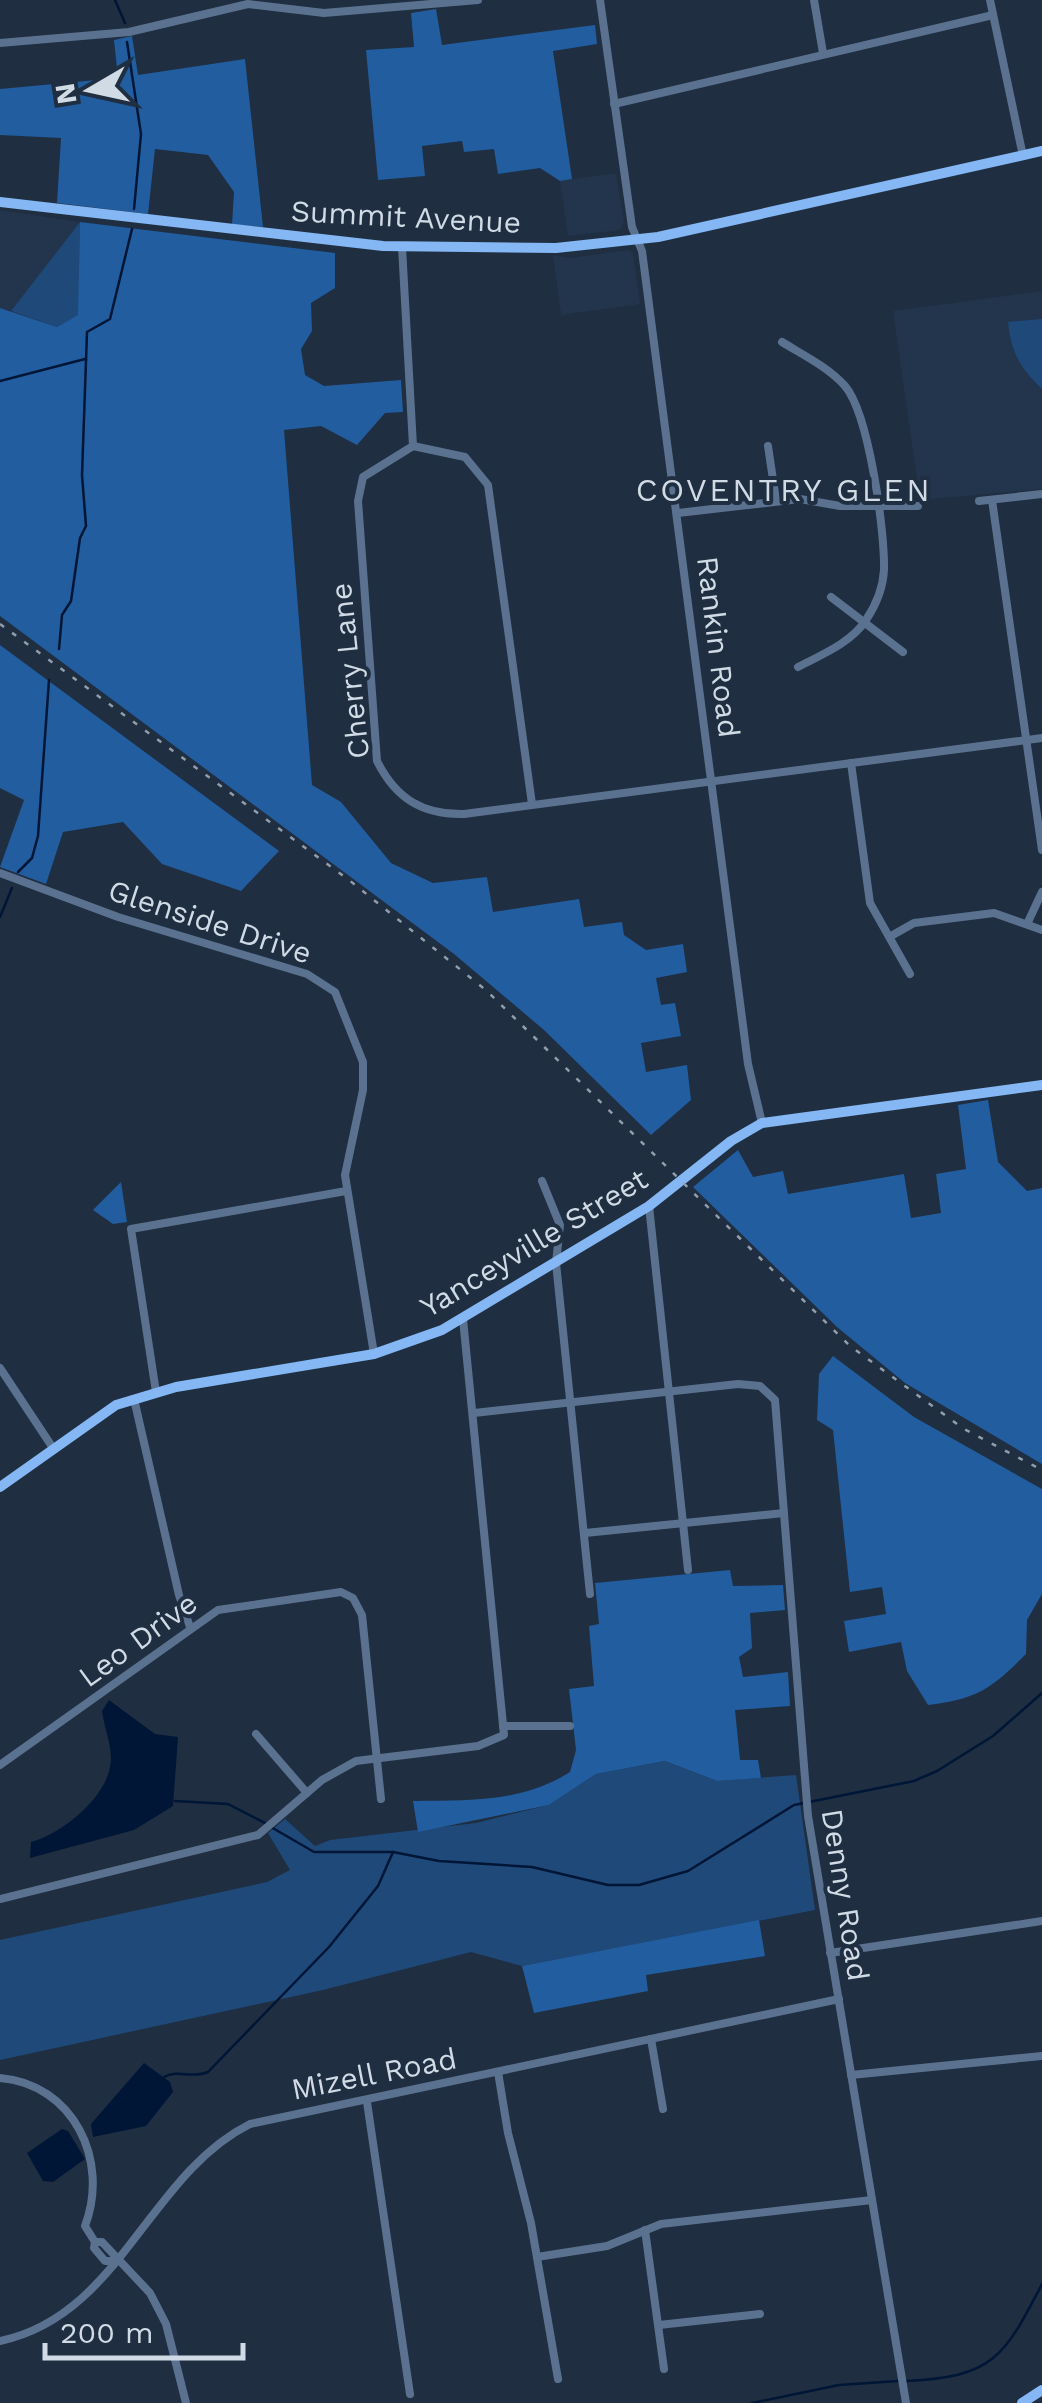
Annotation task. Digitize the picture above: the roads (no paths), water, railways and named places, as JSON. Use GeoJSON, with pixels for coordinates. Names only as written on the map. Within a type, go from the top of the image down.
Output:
{"type":"FeatureCollection","features":[{"type":"Feature","properties":{"kind":"main road","name":"Summit Avenue"},"geometry":{"type":"LineString","coordinates":[[0,202],[402,247],[556,248],[638,240],[1042,151]]}},
{"type":"Feature","properties":{"kind":"main road","name":"Yanceyville Street"},"geometry":{"type":"LineString","coordinates":[[0,1487],[116,1405],[134,1398],[374,1354],[462,1319],[649,1206],[731,1141],[762,1123],[1042,1084]]}},
{"type":"Feature","properties":{"kind":"main road"},"geometry":{"type":"LineString","coordinates":[[1028,2401],[1042,2390]]}},
{"type":"Feature","properties":{"kind":"street"},"geometry":{"type":"LineString","coordinates":[[0,43],[130,32],[248,4],[324,13],[478,0]]}},
{"type":"Feature","properties":{"kind":"street","name":"Rankin Road"},"geometry":{"type":"LineString","coordinates":[[600,0],[678,514],[748,1064],[762,1123]]}},
{"type":"Feature","properties":{"kind":"street"},"geometry":{"type":"LineString","coordinates":[[814,0],[823,53]]}},
{"type":"Feature","properties":{"kind":"street"},"geometry":{"type":"LineString","coordinates":[[990,0],[1023,156]]}},
{"type":"Feature","properties":{"kind":"street"},"geometry":{"type":"LineString","coordinates":[[614,104],[993,15]]}},
{"type":"Feature","properties":{"kind":"street"},"geometry":{"type":"LineString","coordinates":[[402,247],[414,446],[465,457],[488,485],[532,804]]}},
{"type":"Feature","properties":{"kind":"street"},"geometry":{"type":"LineString","coordinates":[[782,342],[832,375],[855,402],[864,424],[884,574],[879,596],[864,624],[841,644],[798,666]]}},
{"type":"Feature","properties":{"kind":"street","name":"Cherry Lane"},"geometry":{"type":"LineString","coordinates":[[414,446],[372,470],[358,485],[378,762],[396,792],[430,812],[464,814],[1042,738]]}},
{"type":"Feature","properties":{"kind":"street"},"geometry":{"type":"LineString","coordinates":[[768,446],[776,500]]}},
{"type":"Feature","properties":{"kind":"street"},"geometry":{"type":"LineString","coordinates":[[979,501],[1042,494]]}},
{"type":"Feature","properties":{"kind":"street"},"geometry":{"type":"LineString","coordinates":[[678,514],[776,500],[877,508],[918,506]]}},
{"type":"Feature","properties":{"kind":"street"},"geometry":{"type":"LineString","coordinates":[[992,500],[1042,850]]}},
{"type":"Feature","properties":{"kind":"street"},"geometry":{"type":"LineString","coordinates":[[831,596],[903,652]]}},
{"type":"Feature","properties":{"kind":"street"},"geometry":{"type":"LineString","coordinates":[[851,763],[866,886],[910,974]]}},
{"type":"Feature","properties":{"kind":"street","name":"Glenside Drive"},"geometry":{"type":"LineString","coordinates":[[0,873],[118,917],[307,974],[335,992],[360,1048],[364,1074],[346,1159],[346,1192],[374,1354]]}},
{"type":"Feature","properties":{"kind":"street"},"geometry":{"type":"LineString","coordinates":[[1028,922],[1042,892]]}},
{"type":"Feature","properties":{"kind":"street"},"geometry":{"type":"LineString","coordinates":[[890,936],[914,923],[976,914],[1004,913],[1042,930]]}},
{"type":"Feature","properties":{"kind":"street"},"geometry":{"type":"LineString","coordinates":[[542,1181],[560,1225],[556,1263],[590,1594]]}},
{"type":"Feature","properties":{"kind":"street"},"geometry":{"type":"LineString","coordinates":[[156,1392],[131,1229],[346,1192]]}},
{"type":"Feature","properties":{"kind":"street"},"geometry":{"type":"LineString","coordinates":[[649,1206],[688,1570]]}},
{"type":"Feature","properties":{"kind":"street"},"geometry":{"type":"LineString","coordinates":[[0,1898],[238,1843],[258,1835],[337,1768],[376,1755],[478,1746],[498,1739],[504,1726],[462,1319]]}},
{"type":"Feature","properties":{"kind":"street"},"geometry":{"type":"LineString","coordinates":[[0,1368],[53,1448]]}},
{"type":"Feature","properties":{"kind":"street","name":"Denny Road"},"geometry":{"type":"LineString","coordinates":[[671,1392],[751,1384],[769,1391],[777,1409],[804,1783],[906,2403]]}},
{"type":"Feature","properties":{"kind":"street"},"geometry":{"type":"LineString","coordinates":[[474,1413],[671,1392]]}},
{"type":"Feature","properties":{"kind":"street"},"geometry":{"type":"LineString","coordinates":[[134,1398],[178,1595],[190,1627]]}},
{"type":"Feature","properties":{"kind":"street"},"geometry":{"type":"LineString","coordinates":[[585,1533],[784,1513]]}},
{"type":"Feature","properties":{"kind":"street","name":"Leo Drive"},"geometry":{"type":"LineString","coordinates":[[0,1765],[218,1610],[341,1592],[354,1598],[362,1615],[381,1799]]}},
{"type":"Feature","properties":{"kind":"street"},"geometry":{"type":"LineString","coordinates":[[504,1726],[570,1726]]}},
{"type":"Feature","properties":{"kind":"street"},"geometry":{"type":"LineString","coordinates":[[256,1734],[307,1793]]}},
{"type":"Feature","properties":{"kind":"street"},"geometry":{"type":"LineString","coordinates":[[830,1953],[1042,1921]]}},
{"type":"Feature","properties":{"kind":"street","name":"Mizell Road"},"geometry":{"type":"LineString","coordinates":[[0,2341],[43,2328],[68,2313],[92,2293],[207,2153],[234,2132],[268,2118],[368,2102],[839,1999]]}},
{"type":"Feature","properties":{"kind":"street"},"geometry":{"type":"LineString","coordinates":[[652,2039],[664,2109]]}},
{"type":"Feature","properties":{"kind":"street"},"geometry":{"type":"LineString","coordinates":[[851,2075],[1042,2056]]}},
{"type":"Feature","properties":{"kind":"street"},"geometry":{"type":"LineString","coordinates":[[498,2072],[558,2379]]}},
{"type":"Feature","properties":{"kind":"street"},"geometry":{"type":"LineString","coordinates":[[0,2078],[25,2081],[50,2094],[77,2122],[87,2141],[91,2164],[91,2210],[86,2226],[95,2242],[102,2242],[115,2261],[150,2294],[166,2324],[186,2403]]}},
{"type":"Feature","properties":{"kind":"street"},"geometry":{"type":"LineString","coordinates":[[368,2102],[410,2394]]}},
{"type":"Feature","properties":{"kind":"street"},"geometry":{"type":"LineString","coordinates":[[537,2258],[608,2246],[661,2224],[872,2200]]}},
{"type":"Feature","properties":{"kind":"street"},"geometry":{"type":"LineString","coordinates":[[645,2230],[664,2369]]}},
{"type":"Feature","properties":{"kind":"street"},"geometry":{"type":"LineString","coordinates":[[659,2325],[760,2314]]}},
{"type":"Feature","properties":{"kind":"waterway"},"geometry":{"type":"LineString","coordinates":[[115,0],[125,23]]}},
{"type":"Feature","properties":{"kind":"waterway"},"geometry":{"type":"LineString","coordinates":[[127,42],[141,134],[134,209]]}},
{"type":"Feature","properties":{"kind":"waterway"},"geometry":{"type":"LineString","coordinates":[[59,649],[62,615],[71,601],[80,538],[86,526],[82,475],[87,332],[110,319],[132,229]]}},
{"type":"Feature","properties":{"kind":"waterway"},"geometry":{"type":"LineString","coordinates":[[0,381],[85,359]]}},
{"type":"Feature","properties":{"kind":"waterway"},"geometry":{"type":"LineString","coordinates":[[18,872],[32,858],[38,836],[49,680]]}},
{"type":"Feature","properties":{"kind":"waterway"},"geometry":{"type":"LineString","coordinates":[[0,917],[12,888]]}},
{"type":"Feature","properties":{"kind":"waterway"},"geometry":{"type":"LineString","coordinates":[[271,1827],[314,1852],[393,1852],[439,1861],[532,1867],[608,1885],[639,1885],[688,1871],[794,1805],[914,1781],[937,1771],[993,1736],[1042,1693]]}},
{"type":"Feature","properties":{"kind":"waterway"},"geometry":{"type":"LineString","coordinates":[[175,1801],[228,1804],[265,1823]]}},
{"type":"Feature","properties":{"kind":"waterway"},"geometry":{"type":"LineString","coordinates":[[164,2077],[208,2072],[329,1947],[378,1886],[393,1852]]}},
{"type":"Feature","properties":{"kind":"waterway"},"geometry":{"type":"LineString","coordinates":[[906,2381],[959,2374],[993,2358],[1017,2329],[1042,2284]]}},
{"type":"Feature","properties":{"kind":"waterway"},"geometry":{"type":"LineString","coordinates":[[752,2403],[839,2385],[898,2381]]}},
{"type":"Feature","properties":{"kind":"railway"},"geometry":{"type":"LineString","coordinates":[[0,624],[349,880],[487,991],[850,1346],[964,1429],[1042,1470]]}},
{"type":"Feature","properties":{"kind":"district","name":"COVENTRY GLEN"},"geometry":{"type":"Point","coordinates":[784,490]}}]}
